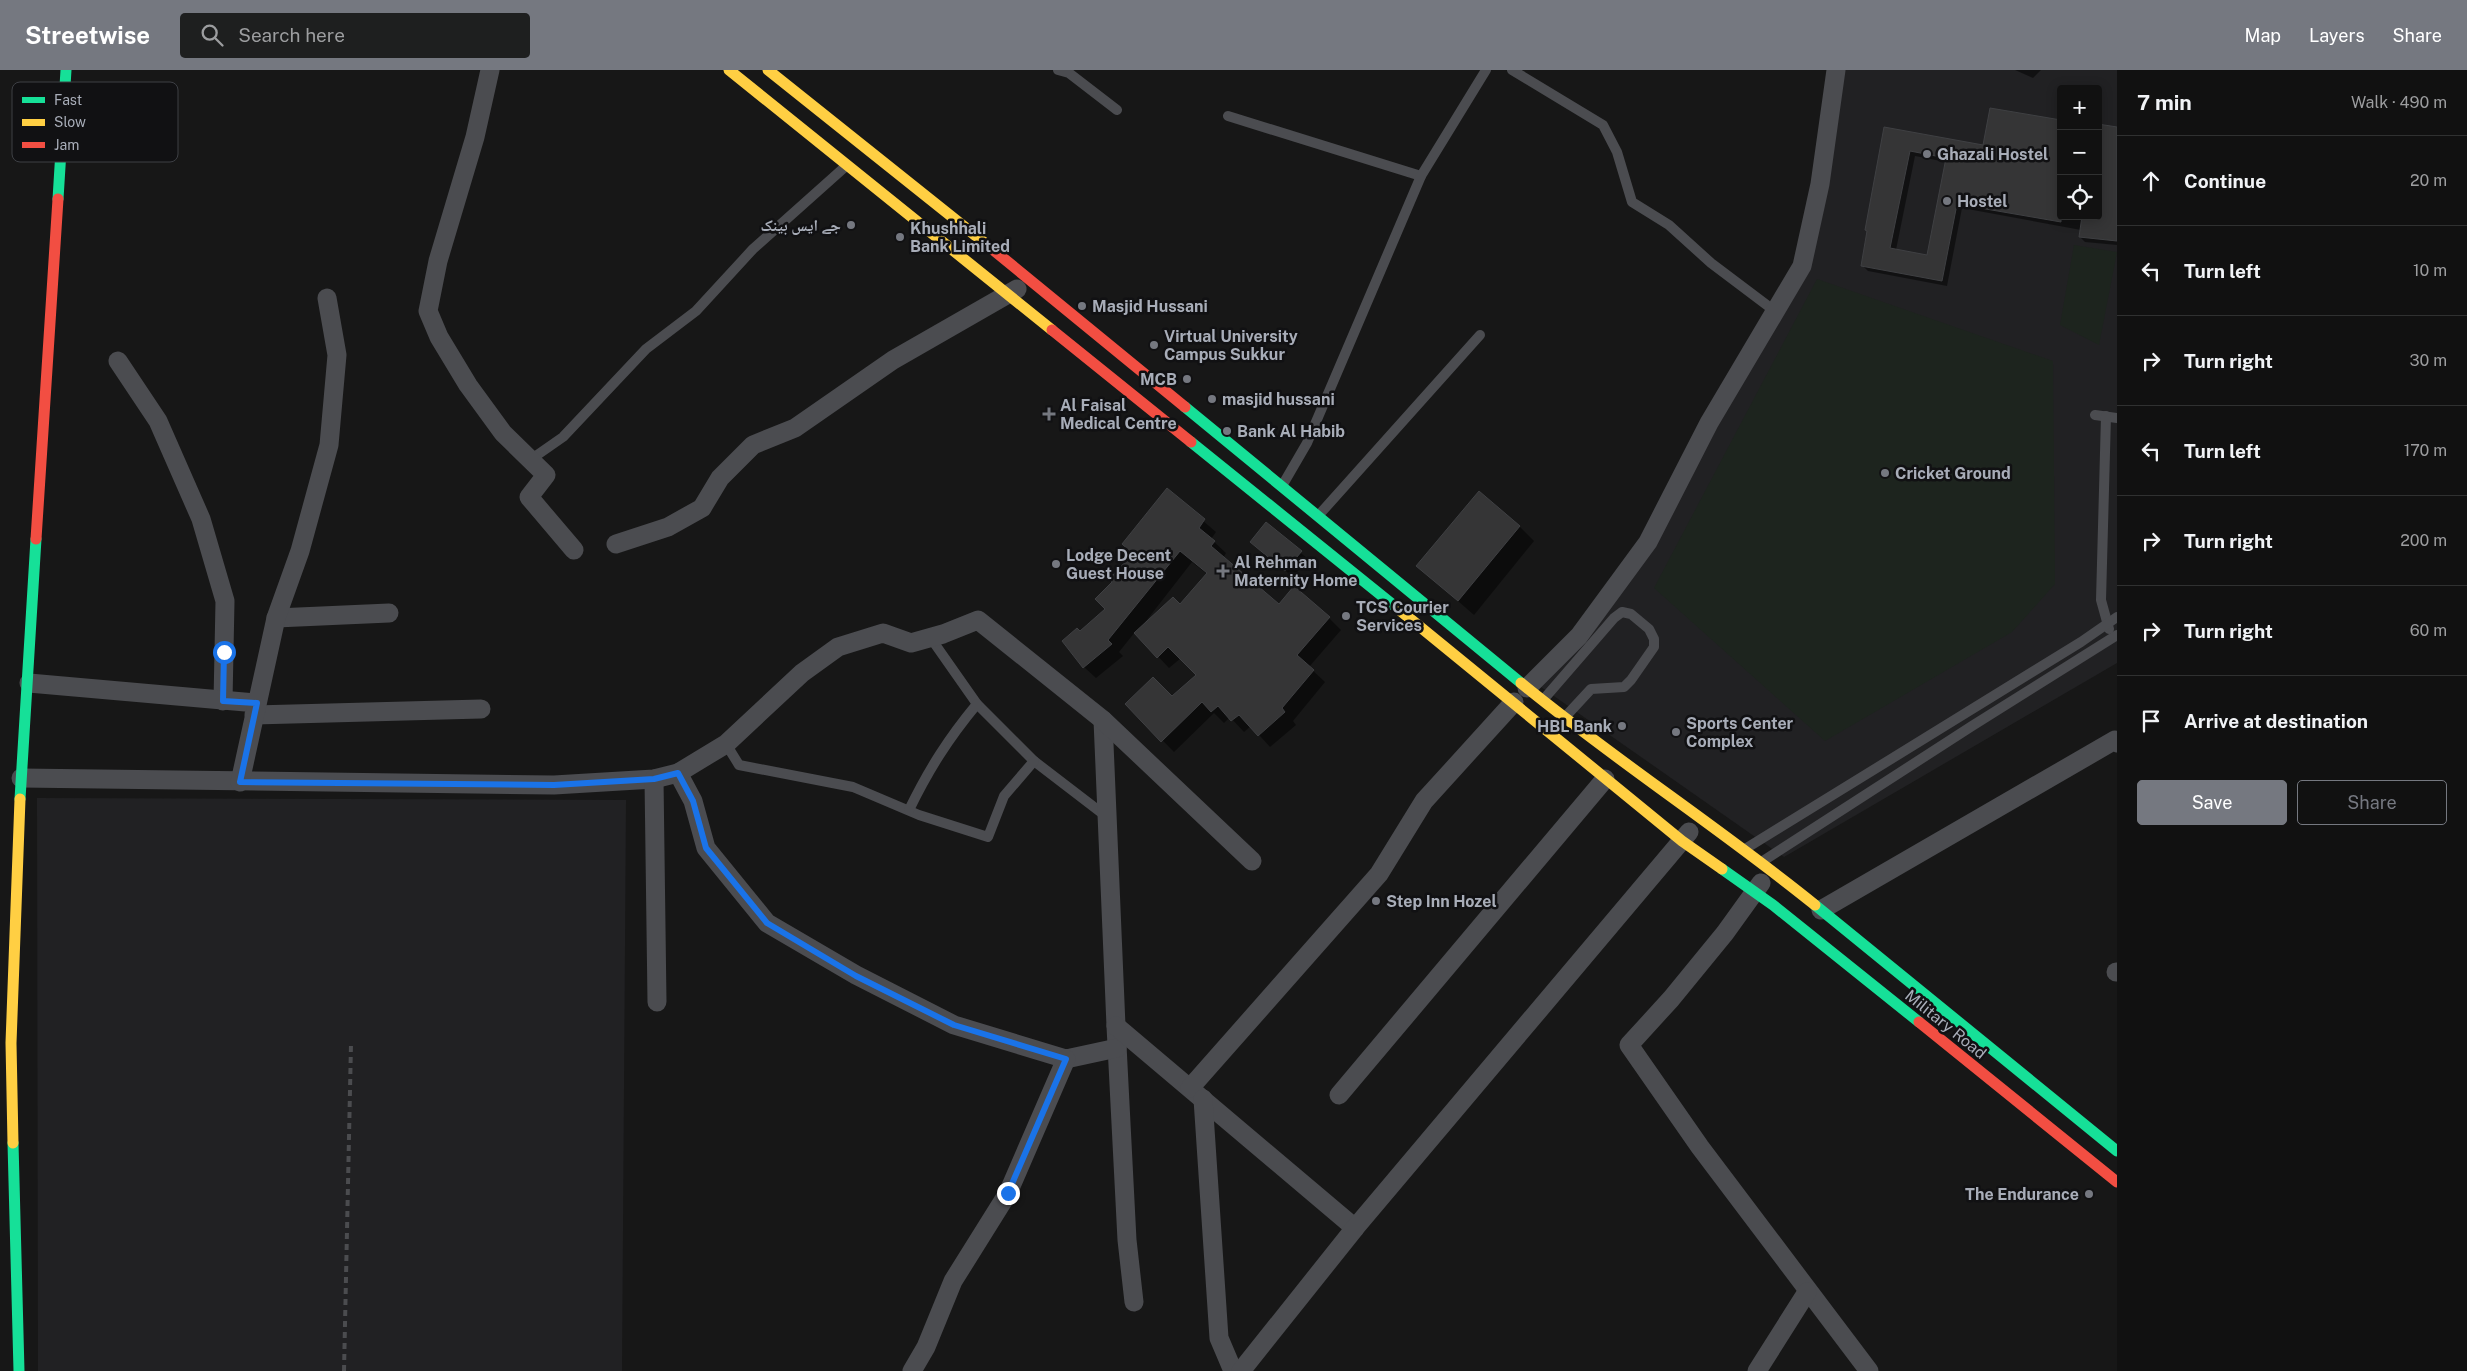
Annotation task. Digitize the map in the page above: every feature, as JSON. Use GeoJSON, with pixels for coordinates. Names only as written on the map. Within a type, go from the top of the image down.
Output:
{"type":"FeatureCollection","features":[{"type":"Feature","properties":{"kind":"main road","name":"Military Road"},"geometry":{"type":"LineString","coordinates":[[729,70],[1514,702],[1682,841],[1754,890],[2117,1182]]}},
{"type":"Feature","properties":{"kind":"main road","name":"Military Road"},"geometry":{"type":"LineString","coordinates":[[768,70],[1031,280],[1528,688],[1821,910],[2117,1151]]}},
{"type":"Feature","properties":{"kind":"main road"},"geometry":{"type":"LineString","coordinates":[[19,1371],[5,1042],[60,162]]}},
{"type":"Feature","properties":{"kind":"street"},"geometry":{"type":"LineString","coordinates":[[490,70],[475,137],[438,261],[428,310],[439,337],[468,386],[503,434],[546,475],[529,497],[574,550]]}},
{"type":"Feature","properties":{"kind":"street"},"geometry":{"type":"LineString","coordinates":[[1528,688],[1579,636],[1648,542],[1709,423],[1802,266],[1820,184],[1836,70]]}},
{"type":"Feature","properties":{"kind":"street"},"geometry":{"type":"LineString","coordinates":[[616,544],[668,527],[702,508],[720,478],[753,445],[795,428],[893,360],[1031,280]]}},
{"type":"Feature","properties":{"kind":"street"},"geometry":{"type":"LineString","coordinates":[[240,782],[276,618],[300,550],[329,445],[337,355],[327,298]]}},
{"type":"Feature","properties":{"kind":"street"},"geometry":{"type":"LineString","coordinates":[[118,361],[158,421],[201,520],[225,601],[223,701]]}},
{"type":"Feature","properties":{"kind":"street"},"geometry":{"type":"LineString","coordinates":[[276,618],[389,613]]}},
{"type":"Feature","properties":{"kind":"street"},"geometry":{"type":"LineString","coordinates":[[21,778],[554,785],[654,779],[678,773],[726,744],[802,673],[838,647],[883,634],[912,643],[978,620],[1103,720],[1252,861]]}},
{"type":"Feature","properties":{"kind":"street"},"geometry":{"type":"LineString","coordinates":[[29,683],[223,701],[255,709],[480,709]]}},
{"type":"Feature","properties":{"kind":"street"},"geometry":{"type":"LineString","coordinates":[[1233,1371],[1219,1338],[1196,1094],[1379,874],[1424,801],[1514,702]]}},
{"type":"Feature","properties":{"kind":"street"},"geometry":{"type":"LineString","coordinates":[[1103,720],[1127,1240],[1134,1302]]}},
{"type":"Feature","properties":{"kind":"street"},"geometry":{"type":"LineString","coordinates":[[1821,910],[2115,740],[2117,743]]}},
{"type":"Feature","properties":{"kind":"street"},"geometry":{"type":"LineString","coordinates":[[678,773],[693,801],[706,848],[767,923],[856,976],[954,1025],[1066,1059],[1117,1048]]}},
{"type":"Feature","properties":{"kind":"street"},"geometry":{"type":"LineString","coordinates":[[654,779],[657,1002]]}},
{"type":"Feature","properties":{"kind":"street"},"geometry":{"type":"LineString","coordinates":[[1340,1095],[1605,779]]}},
{"type":"Feature","properties":{"kind":"street"},"geometry":{"type":"LineString","coordinates":[[1241,1371],[1355,1228],[1699,819]]}},
{"type":"Feature","properties":{"kind":"street"},"geometry":{"type":"LineString","coordinates":[[1766,867],[1754,890],[1725,933],[1671,999],[1629,1045],[1700,1148],[1868,1371]]}},
{"type":"Feature","properties":{"kind":"street"},"geometry":{"type":"LineString","coordinates":[[1116,1026],[1355,1228]]}},
{"type":"Feature","properties":{"kind":"street"},"geometry":{"type":"LineString","coordinates":[[912,1371],[926,1347],[953,1282],[1008,1193],[1066,1059]]}},
{"type":"Feature","properties":{"kind":"street"},"geometry":{"type":"LineString","coordinates":[[1757,1371],[1807,1292]]}},
{"type":"Feature","properties":{"kind":"lane"},"geometry":{"type":"LineString","coordinates":[[1058,70],[1070,71],[1117,110]]}},
{"type":"Feature","properties":{"kind":"lane"},"geometry":{"type":"LineString","coordinates":[[1282,487],[1307,443],[1421,176],[1486,70]]}},
{"type":"Feature","properties":{"kind":"lane"},"geometry":{"type":"LineString","coordinates":[[1512,70],[1603,126],[1617,152],[1632,202],[1670,225],[1711,263],[1776,312]]}},
{"type":"Feature","properties":{"kind":"lane"},"geometry":{"type":"LineString","coordinates":[[1228,116],[1421,176]]}},
{"type":"Feature","properties":{"kind":"lane"},"geometry":{"type":"LineString","coordinates":[[530,460],[563,437],[646,349],[696,311],[753,249],[846,166]]}},
{"type":"Feature","properties":{"kind":"lane"},"geometry":{"type":"LineString","coordinates":[[1318,516],[1480,335]]}},
{"type":"Feature","properties":{"kind":"lane"},"geometry":{"type":"LineString","coordinates":[[1766,867],[1829,818],[2115,636],[2106,624],[2101,600],[2112,417],[2095,415]]}},
{"type":"Feature","properties":{"kind":"lane"},"geometry":{"type":"LineString","coordinates":[[1543,700],[1614,618],[1622,612],[1631,614],[1649,629],[1654,639],[1654,647],[1624,687],[1591,689],[1565,716]]}},
{"type":"Feature","properties":{"kind":"lane"},"geometry":{"type":"LineString","coordinates":[[1743,851],[2117,617]]}},
{"type":"Feature","properties":{"kind":"lane"},"geometry":{"type":"LineString","coordinates":[[930,638],[977,704],[1034,762],[1107,817]]}},
{"type":"Feature","properties":{"kind":"lane"},"geometry":{"type":"LineString","coordinates":[[910,810],[927,772],[951,736],[977,704]]}},
{"type":"Feature","properties":{"kind":"lane"},"geometry":{"type":"LineString","coordinates":[[726,744],[739,765],[853,786],[910,810],[988,836],[1004,796],[1034,762]]}},
{"type":"Feature","properties":{"kind":"lane"},"geometry":{"type":"LineString","coordinates":[[1818,804],[1829,818]]}},
{"type":"Feature","properties":{"kind":"shaded area"},"geometry":{"type":"Polygon","coordinates":[[[1834,70],[2117,70],[2117,663],[1784,857],[1531,680],[1663,526],[1800,272],[1834,70]]]}},
{"type":"Feature","properties":{"kind":"shaded area"},"geometry":{"type":"Polygon","coordinates":[[[2074,245],[2117,252],[2099,345],[2060,325],[2074,245]]]}},
{"type":"Feature","properties":{"kind":"shaded area","name":"Cricket Ground"},"geometry":{"type":"Polygon","coordinates":[[[1817,279],[2053,361],[2055,584],[2012,632],[1825,741],[1654,588],[1817,279]]]}},
{"type":"Feature","properties":{"kind":"shaded area"},"geometry":{"type":"Polygon","coordinates":[[[37,798],[626,800],[622,1371],[38,1371],[37,798]]]}},
{"type":"Feature","properties":{"kind":"building"},"geometry":{"type":"Polygon","coordinates":[[[1990,108],[2057,119],[2057,220],[2061,220],[2061,222],[1957,204],[1942,281],[1861,266],[1867,231],[1865,230],[1884,127],[1983,145],[1990,108]],[[1910,151],[1890,248],[1927,255],[1946,158],[1910,151]]]}},
{"type":"Feature","properties":{"kind":"building"},"geometry":{"type":"Polygon","coordinates":[[[2102,125],[2117,127],[2117,241],[2079,237],[2081,220],[2102,220],[2102,125]]]}},
{"type":"Feature","properties":{"kind":"building"},"geometry":{"type":"Polygon","coordinates":[[[1167,488],[1205,519],[1199,528],[1215,541],[1211,546],[1279,604],[1294,586],[1330,617],[1297,655],[1314,670],[1282,708],[1285,712],[1258,736],[1239,715],[1231,721],[1218,706],[1211,712],[1202,702],[1161,742],[1125,704],[1153,677],[1172,696],[1196,675],[1168,647],[1157,658],[1134,633],[1173,597],[1180,604],[1207,573],[1180,551],[1108,640],[1112,644],[1083,668],[1062,641],[1077,628],[1080,631],[1105,609],[1095,599],[1112,582],[1109,579],[1133,554],[1122,544],[1167,488]]]}},
{"type":"Feature","properties":{"kind":"building"},"geometry":{"type":"Polygon","coordinates":[[[1479,491],[1520,526],[1458,601],[1416,566],[1479,491]]]}},
{"type":"Feature","properties":{"kind":"building"},"geometry":{"type":"Polygon","coordinates":[[[1266,522],[1302,551],[1285,571],[1250,542],[1266,522]]]}},
{"type":"Feature","properties":{"kind":"railway"},"geometry":{"type":"LineString","coordinates":[[344,1371],[351,1044]]}},
{"type":"Feature","properties":{"kind":"traffic: fast"},"geometry":{"type":"LineString","coordinates":[[65,82],[66,70]]}},
{"type":"Feature","properties":{"kind":"traffic: fast"},"geometry":{"type":"LineString","coordinates":[[58,199],[60,162]]}},
{"type":"Feature","properties":{"kind":"traffic: fast"},"geometry":{"type":"LineString","coordinates":[[1185,407],[1521,683]]}},
{"type":"Feature","properties":{"kind":"traffic: fast"},"geometry":{"type":"LineString","coordinates":[[1191,442],[1397,608]]}},
{"type":"Feature","properties":{"kind":"traffic: fast"},"geometry":{"type":"LineString","coordinates":[[20,799],[36,539]]}},
{"type":"Feature","properties":{"kind":"traffic: fast"},"geometry":{"type":"LineString","coordinates":[[1722,869],[1773,905],[1919,1022]]}},
{"type":"Feature","properties":{"kind":"traffic: fast"},"geometry":{"type":"LineString","coordinates":[[1815,905],[2117,1151]]}},
{"type":"Feature","properties":{"kind":"traffic: fast"},"geometry":{"type":"LineString","coordinates":[[13,1143],[19,1371]]}},
{"type":"Feature","properties":{"kind":"traffic: slow"},"geometry":{"type":"LineString","coordinates":[[729,70],[1052,330]]}},
{"type":"Feature","properties":{"kind":"traffic: slow"},"geometry":{"type":"LineString","coordinates":[[768,70],[986,244]]}},
{"type":"Feature","properties":{"kind":"traffic: slow"},"geometry":{"type":"LineString","coordinates":[[1397,608],[1682,841],[1722,869]]}},
{"type":"Feature","properties":{"kind":"traffic: slow"},"geometry":{"type":"LineString","coordinates":[[1521,683],[1815,905]]}},
{"type":"Feature","properties":{"kind":"traffic: slow"},"geometry":{"type":"LineString","coordinates":[[13,1143],[11,1043],[20,799]]}},
{"type":"Feature","properties":{"kind":"traffic: jam"},"geometry":{"type":"LineString","coordinates":[[36,539],[58,199]]}},
{"type":"Feature","properties":{"kind":"traffic: jam"},"geometry":{"type":"LineString","coordinates":[[986,244],[1185,407]]}},
{"type":"Feature","properties":{"kind":"traffic: jam"},"geometry":{"type":"LineString","coordinates":[[1052,330],[1191,442]]}},
{"type":"Feature","properties":{"kind":"traffic: jam"},"geometry":{"type":"LineString","coordinates":[[1919,1022],[2117,1182]]}},
{"type":"Feature","properties":{"kind":"place","name":"Ghazali Hostel"},"geometry":{"type":"Point","coordinates":[1927,154]}},
{"type":"Feature","properties":{"kind":"place","name":"Hostel"},"geometry":{"type":"Point","coordinates":[1947,201]}},
{"type":"Feature","properties":{"kind":"place","name":"جے ایس بینک"},"geometry":{"type":"Point","coordinates":[851,225]}},
{"type":"Feature","properties":{"kind":"place","name":"Khushhali Bank Limited"},"geometry":{"type":"Point","coordinates":[900,237]}},
{"type":"Feature","properties":{"kind":"place","name":"Masjid Hussani"},"geometry":{"type":"Point","coordinates":[1082,306]}},
{"type":"Feature","properties":{"kind":"place","name":"Virtual University Campus Sukkur"},"geometry":{"type":"Point","coordinates":[1154,345]}},
{"type":"Feature","properties":{"kind":"place","name":"MCB"},"geometry":{"type":"Point","coordinates":[1187,379]}},
{"type":"Feature","properties":{"kind":"place","name":"masjid hussani"},"geometry":{"type":"Point","coordinates":[1212,399]}},
{"type":"Feature","properties":{"kind":"place","name":"Al Faisal Medical Centre"},"geometry":{"type":"Point","coordinates":[1049,414]}},
{"type":"Feature","properties":{"kind":"place","name":"Bank Al Habib"},"geometry":{"type":"Point","coordinates":[1227,431]}},
{"type":"Feature","properties":{"kind":"place","name":"Cricket Ground"},"geometry":{"type":"Point","coordinates":[1885,473]}},
{"type":"Feature","properties":{"kind":"place","name":"Lodge Decent Guest House"},"geometry":{"type":"Point","coordinates":[1056,564]}},
{"type":"Feature","properties":{"kind":"place","name":"Al Rehman Maternity Home"},"geometry":{"type":"Point","coordinates":[1223,571]}},
{"type":"Feature","properties":{"kind":"place","name":"TCS Courier Services"},"geometry":{"type":"Point","coordinates":[1346,616]}},
{"type":"Feature","properties":{"kind":"place","name":"HBL Bank"},"geometry":{"type":"Point","coordinates":[1622,726]}},
{"type":"Feature","properties":{"kind":"place","name":"Sports Center Complex"},"geometry":{"type":"Point","coordinates":[1676,732]}},
{"type":"Feature","properties":{"kind":"place","name":"Step Inn Hozel"},"geometry":{"type":"Point","coordinates":[1376,901]}},
{"type":"Feature","properties":{"kind":"place","name":"The Endurance"},"geometry":{"type":"Point","coordinates":[2089,1194]}},
{"type":"Feature","properties":{"kind":"route"},"geometry":{"type":"LineString","coordinates":[[224,652],[223,701],[257,703],[240,782],[554,785],[654,779],[678,773],[693,801],[706,848],[767,923],[856,976],[954,1025],[1066,1059],[1008,1193]]}}]}
